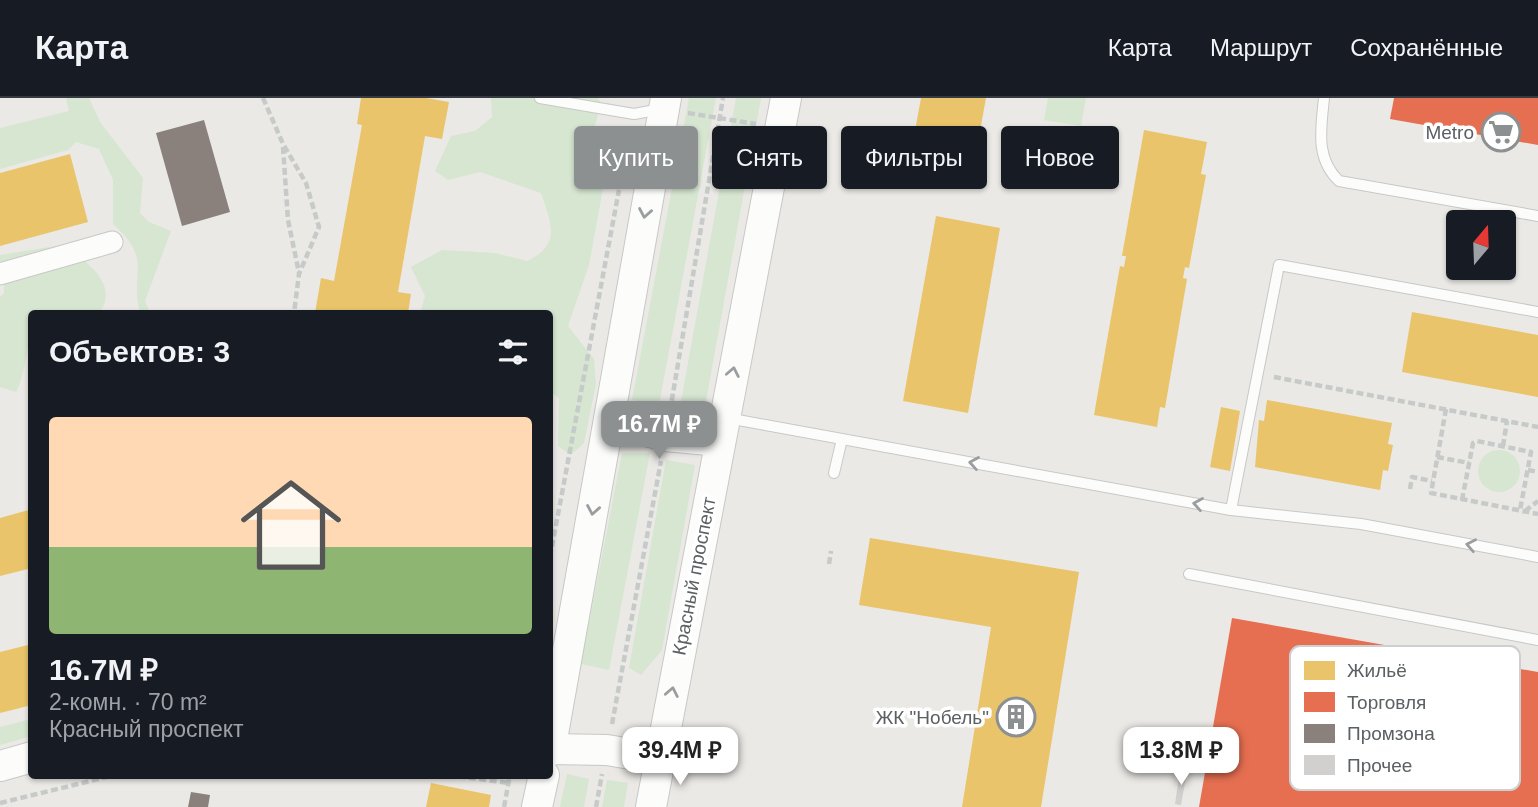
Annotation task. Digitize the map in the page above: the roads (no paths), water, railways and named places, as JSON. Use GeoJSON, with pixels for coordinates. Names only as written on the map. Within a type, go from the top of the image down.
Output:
{"type":"FeatureCollection","features":[{"type":"Feature","properties":{"kind":"main road","name":"Красный проспект"},"geometry":{"type":"LineString","coordinates":[[651,807],[786,98]]}},
{"type":"Feature","properties":{"kind":"main road"},"geometry":{"type":"LineString","coordinates":[[553,732],[665,103]]}},
{"type":"Feature","properties":{"kind":"main road"},"geometry":{"type":"LineString","coordinates":[[609,422],[666,436],[722,429]]}},
{"type":"Feature","properties":{"kind":"main road"},"geometry":{"type":"LineString","coordinates":[[553,749],[607,750],[660,759]]}},
{"type":"Feature","properties":{"kind":"main road"},"geometry":{"type":"LineString","coordinates":[[0,766],[28,758]]}},
{"type":"Feature","properties":{"kind":"main road"},"geometry":{"type":"LineString","coordinates":[[537,807],[543,779]]}},
{"type":"Feature","properties":{"kind":"street"},"geometry":{"type":"LineString","coordinates":[[0,274],[112,242]]}},
{"type":"Feature","properties":{"kind":"lane"},"geometry":{"type":"LineString","coordinates":[[540,98],[634,114],[665,103]]}},
{"type":"Feature","properties":{"kind":"lane"},"geometry":{"type":"LineString","coordinates":[[1324,98],[1320,139],[1323,156],[1329,171],[1339,181],[1538,216]]}},
{"type":"Feature","properties":{"kind":"lane"},"geometry":{"type":"LineString","coordinates":[[1231,510],[1279,265],[1538,312]]}},
{"type":"Feature","properties":{"kind":"lane"},"geometry":{"type":"LineString","coordinates":[[722,429],[842,439],[1231,510],[1361,524],[1538,557]]}},
{"type":"Feature","properties":{"kind":"lane"},"geometry":{"type":"LineString","coordinates":[[834,473],[842,439]]}},
{"type":"Feature","properties":{"kind":"lane"},"geometry":{"type":"LineString","coordinates":[[1189,574],[1538,640]]}},
{"type":"Feature","properties":{"kind":"place","name":"Metro"},"geometry":{"type":"Point","coordinates":[1501,132]}},
{"type":"Feature","properties":{"kind":"place","name":"ЖК \"Нобель\""},"geometry":{"type":"Point","coordinates":[1016,717]}}]}
